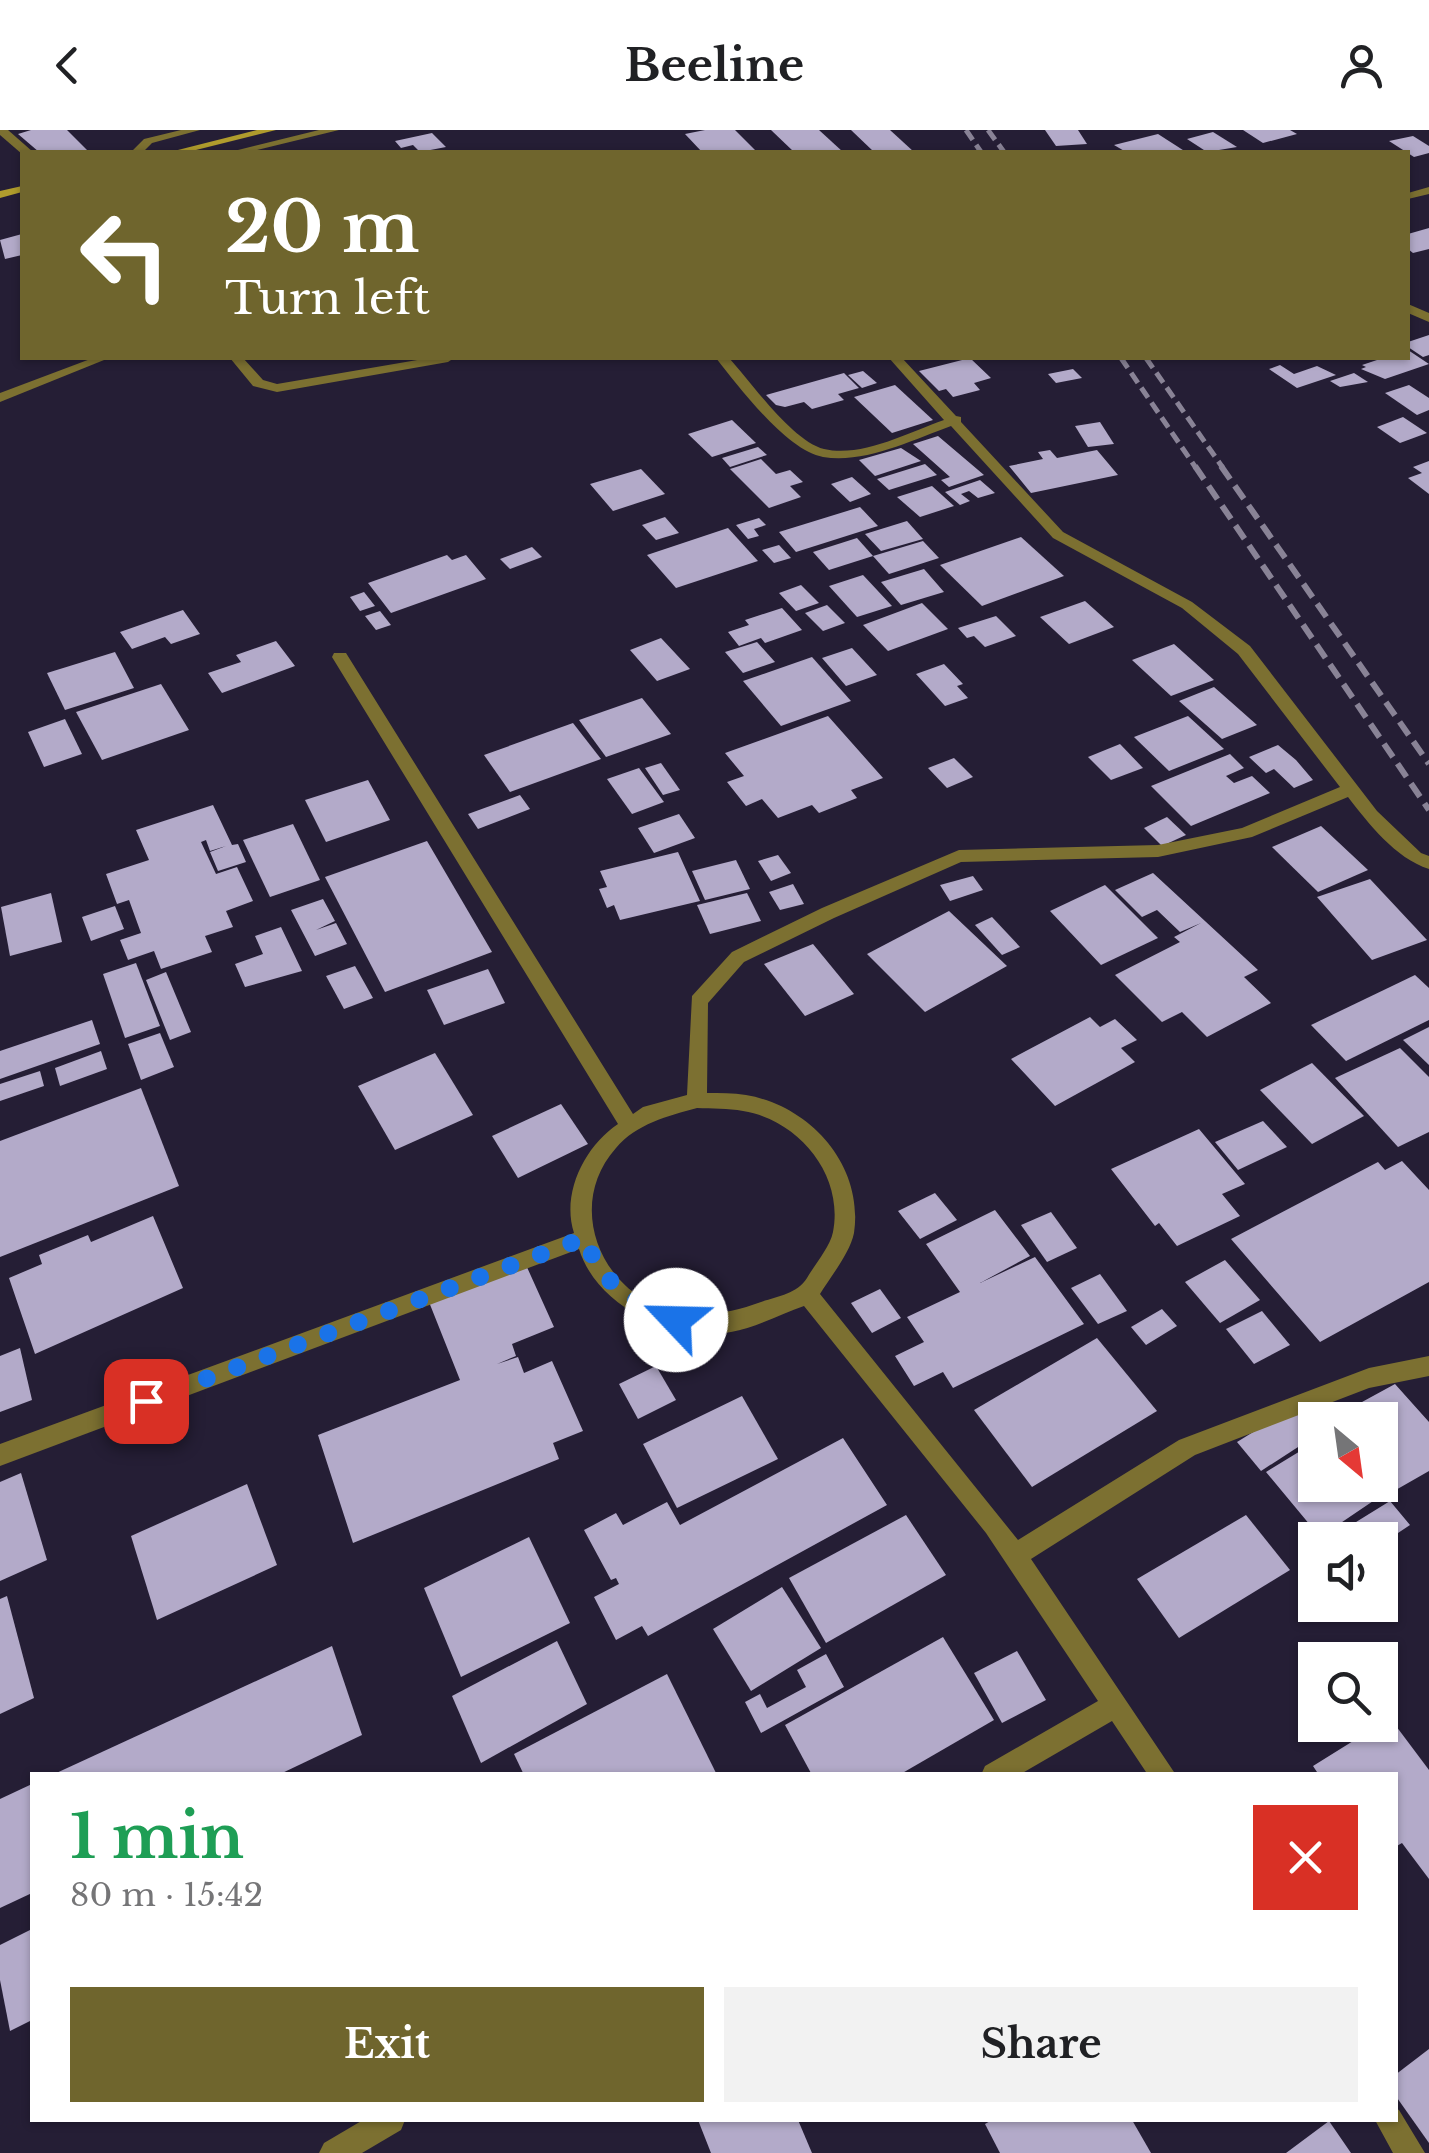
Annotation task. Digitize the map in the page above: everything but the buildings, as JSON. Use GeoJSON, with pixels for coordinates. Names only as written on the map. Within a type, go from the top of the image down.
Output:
{"type":"FeatureCollection","features":[{"type":"Feature","properties":{"kind":"street"},"geometry":{"type":"LineString","coordinates":[[0,130],[25,150]]}},
{"type":"Feature","properties":{"kind":"street"},"geometry":{"type":"LineString","coordinates":[[139,150],[148,140],[195,130]]}},
{"type":"Feature","properties":{"kind":"street"},"geometry":{"type":"LineString","coordinates":[[185,150],[271,130]]}},
{"type":"Feature","properties":{"kind":"street"},"geometry":{"type":"LineString","coordinates":[[245,150],[334,130]]}},
{"type":"Feature","properties":{"kind":"street"},"geometry":{"type":"LineString","coordinates":[[0,398],[98,360]]}},
{"type":"Feature","properties":{"kind":"street"},"geometry":{"type":"LineString","coordinates":[[238,360],[258,383],[278,388],[437,360]]}},
{"type":"Feature","properties":{"kind":"street"},"geometry":{"type":"LineString","coordinates":[[724,360],[810,448],[831,455],[852,454],[956,420]]}},
{"type":"Feature","properties":{"kind":"street"},"geometry":{"type":"LineString","coordinates":[[897,360],[1058,535],[1122,573],[1188,605],[1244,650],[1350,789],[1415,857],[1429,863]]}},
{"type":"Feature","properties":{"kind":"street"},"geometry":{"type":"LineString","coordinates":[[340,657],[630,1126]]}},
{"type":"Feature","properties":{"kind":"street"},"geometry":{"type":"LineString","coordinates":[[697,1100],[700,1000],[738,956],[959,856],[1158,852],[1246,832],[1350,789]]}},
{"type":"Feature","properties":{"kind":"street"},"geometry":{"type":"LineString","coordinates":[[697,1100],[746,1103],[792,1121],[826,1152],[845,1192],[843,1236],[808,1295],[730,1324],[676,1320],[627,1299],[594,1264],[580,1221],[585,1177],[610,1140],[650,1113],[697,1100]]}},
{"type":"Feature","properties":{"kind":"street"},"geometry":{"type":"LineString","coordinates":[[0,1455],[585,1238]]}},
{"type":"Feature","properties":{"kind":"street"},"geometry":{"type":"LineString","coordinates":[[808,1295],[1015,1556],[1160,1772]]}},
{"type":"Feature","properties":{"kind":"street"},"geometry":{"type":"LineString","coordinates":[[1015,1556],[1187,1447],[1369,1378],[1429,1366]]}},
{"type":"Feature","properties":{"kind":"street"},"geometry":{"type":"LineString","coordinates":[[999,1772],[1116,1704]]}},
{"type":"Feature","properties":{"kind":"street"},"geometry":{"type":"LineString","coordinates":[[334,2153],[388,2122]]}},
{"type":"Feature","properties":{"kind":"street"},"geometry":{"type":"LineString","coordinates":[[1390,2122],[1410,2153]]}},
{"type":"Feature","properties":{"kind":"railway"},"geometry":{"type":"LineString","coordinates":[[966,130],[980,150]]}},
{"type":"Feature","properties":{"kind":"railway"},"geometry":{"type":"LineString","coordinates":[[988,130],[1003,150]]}},
{"type":"Feature","properties":{"kind":"railway"},"geometry":{"type":"LineString","coordinates":[[1122,360],[1196,468]]}},
{"type":"Feature","properties":{"kind":"railway"},"geometry":{"type":"LineString","coordinates":[[1147,360],[1223,468]]}},
{"type":"Feature","properties":{"kind":"railway"},"geometry":{"type":"LineString","coordinates":[[1195,466],[1429,810]]}},
{"type":"Feature","properties":{"kind":"railway"},"geometry":{"type":"LineString","coordinates":[[1221,466],[1429,764]]}},
{"type":"Feature","properties":{"kind":"route"},"geometry":{"type":"LineString","coordinates":[[146,1401],[585,1238],[594,1264],[627,1299],[676,1320]]}}]}
